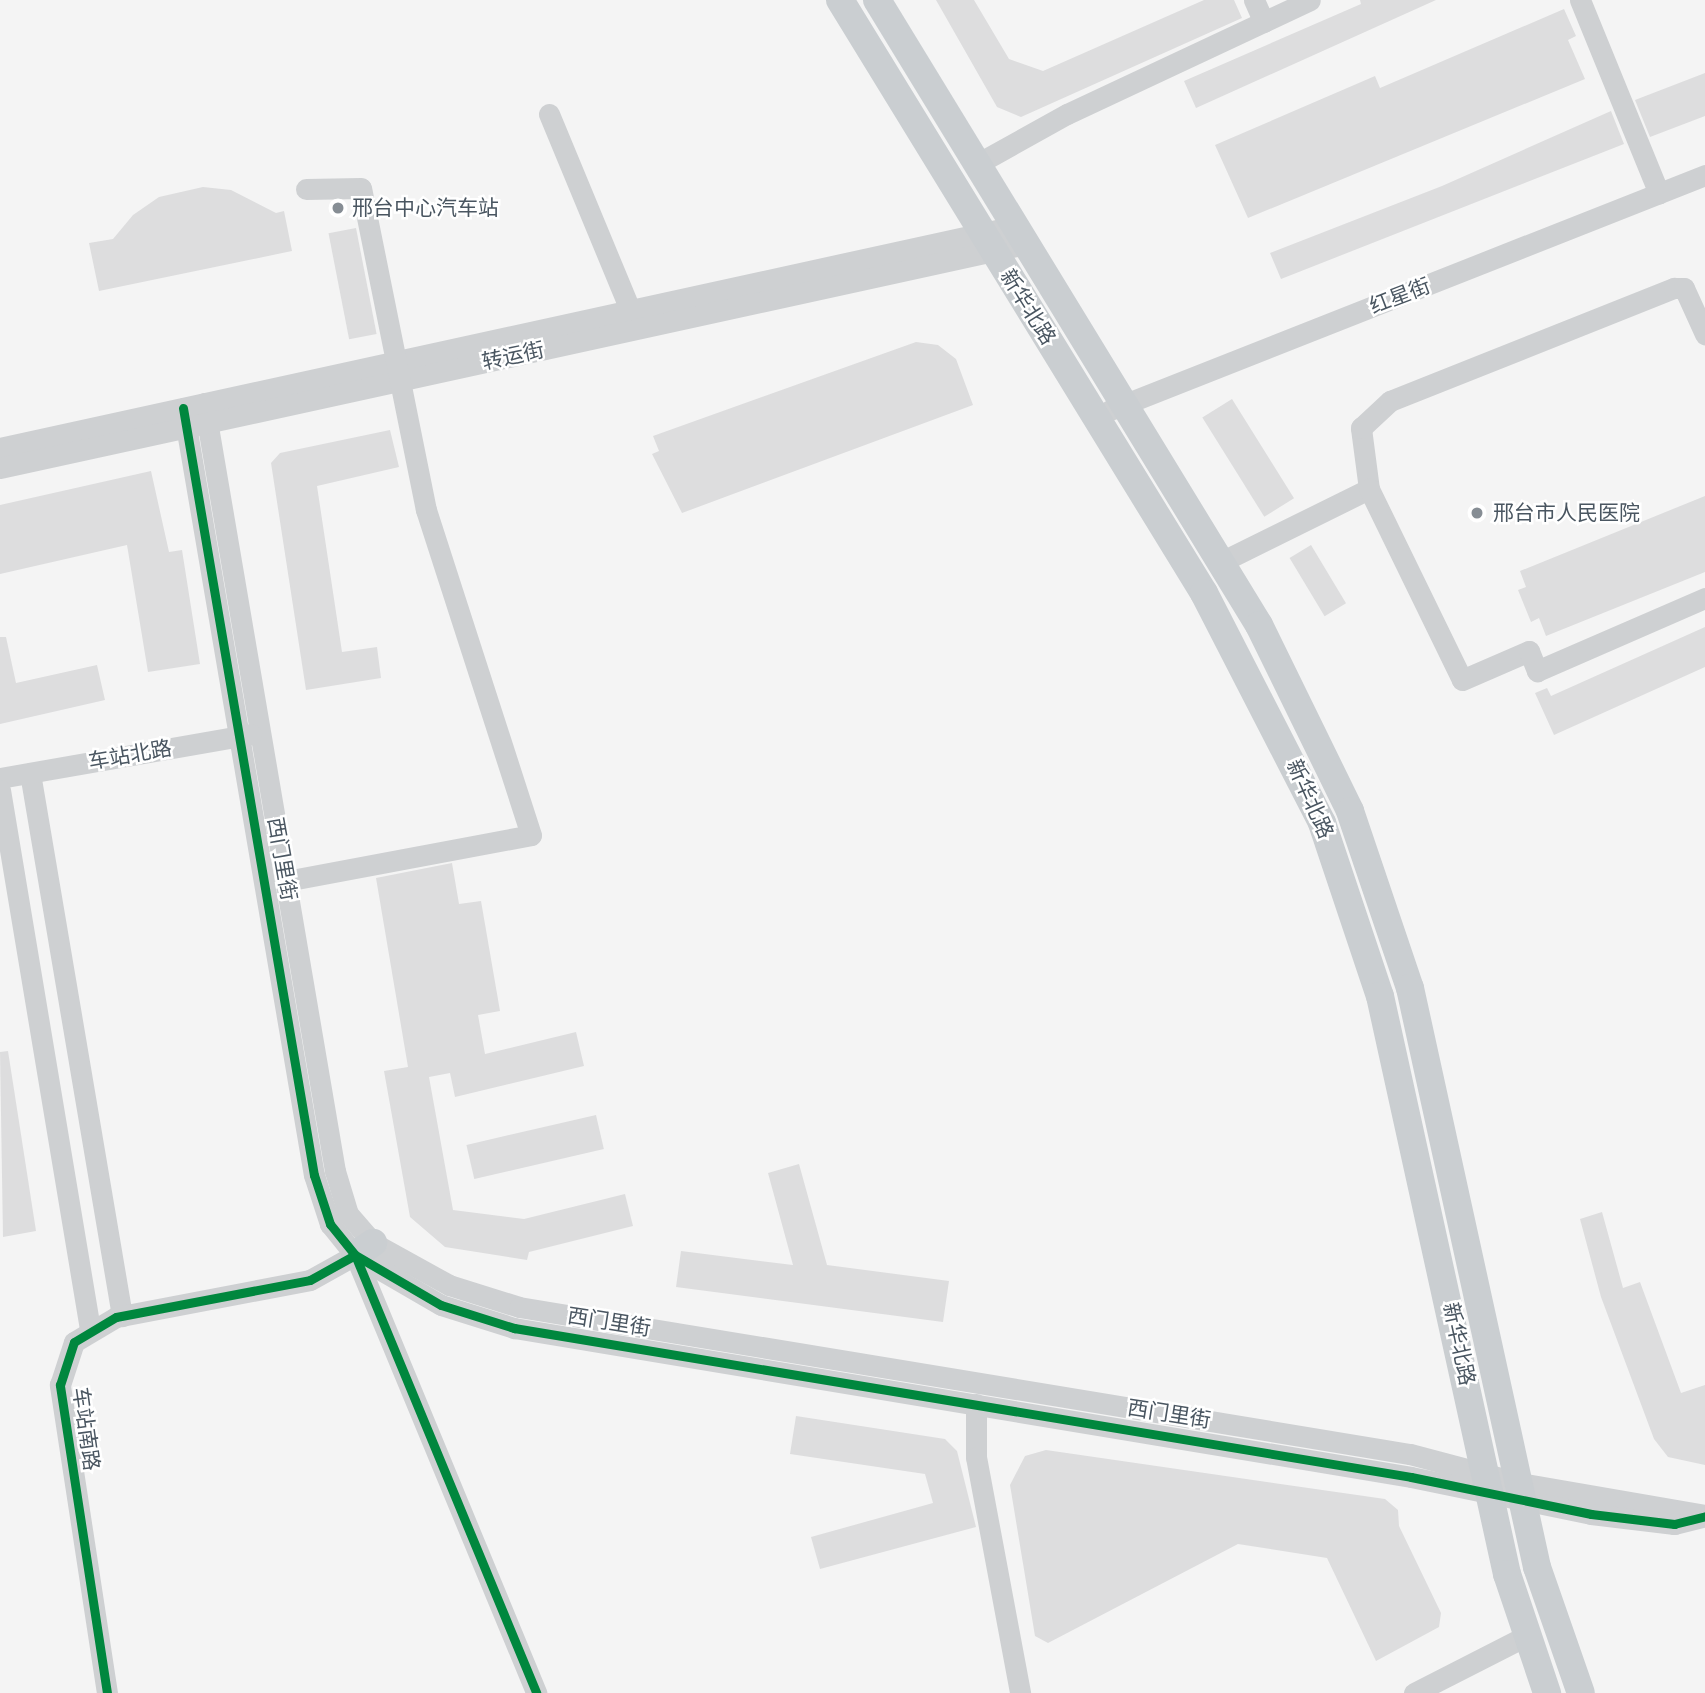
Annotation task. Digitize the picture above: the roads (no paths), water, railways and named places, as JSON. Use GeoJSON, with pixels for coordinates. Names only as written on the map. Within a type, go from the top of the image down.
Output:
{"type":"FeatureCollection","features":[{"type":"Feature","properties":{"kind":"main road","name":"新华北路"},"geometry":{"type":"LineString","coordinates":[[840,0],[1238,652],[1341,871],[1380,996],[1524,1637],[1546,1693]]}},
{"type":"Feature","properties":{"kind":"main road","name":"新华北路"},"geometry":{"type":"LineString","coordinates":[[877,0],[1222,562],[1336,779],[1397,941],[1545,1600],[1581,1693]]}},
{"type":"Feature","properties":{"kind":"street"},"geometry":{"type":"LineString","coordinates":[[1254,0],[1264,22]]}},
{"type":"Feature","properties":{"kind":"street"},"geometry":{"type":"LineString","coordinates":[[977,164],[1310,0]]}},
{"type":"Feature","properties":{"kind":"street"},"geometry":{"type":"LineString","coordinates":[[1580,0],[1659,194]]}},
{"type":"Feature","properties":{"kind":"street"},"geometry":{"type":"LineString","coordinates":[[549,114],[634,319]]}},
{"type":"Feature","properties":{"kind":"street","name":"红星街"},"geometry":{"type":"LineString","coordinates":[[1095,415],[1705,175]]}},
{"type":"Feature","properties":{"kind":"street"},"geometry":{"type":"LineString","coordinates":[[286,881],[531,835],[447,584],[395,371],[361,188],[306,189]]}},
{"type":"Feature","properties":{"kind":"street","name":"转运街"},"geometry":{"type":"LineString","coordinates":[[0,468],[195,415],[1021,235]]}},
{"type":"Feature","properties":{"kind":"street"},"geometry":{"type":"LineString","coordinates":[[1705,334],[1684,288],[1674,288],[1390,401],[1361,428],[1369,489],[1462,680],[1529,651],[1537,671],[1705,597]]}},
{"type":"Feature","properties":{"kind":"street","name":"转运街"},"geometry":{"type":"LineString","coordinates":[[0,448],[195,415]]}},
{"type":"Feature","properties":{"kind":"street"},"geometry":{"type":"LineString","coordinates":[[195,415],[239,736],[314,1175],[330,1224],[440,1305],[514,1328],[1488,1484]]}},
{"type":"Feature","properties":{"kind":"street","name":"西门里街"},"geometry":{"type":"LineString","coordinates":[[195,415],[260,733],[335,1171],[348,1214],[364,1249],[449,1285],[519,1307],[1410,1454],[1488,1484],[1653,1522],[1705,1515]]}},
{"type":"Feature","properties":{"kind":"street"},"geometry":{"type":"LineString","coordinates":[[1222,562],[1369,489]]}},
{"type":"Feature","properties":{"kind":"street","name":"车站北路"},"geometry":{"type":"LineString","coordinates":[[0,778],[260,733]]}},
{"type":"Feature","properties":{"kind":"street"},"geometry":{"type":"LineString","coordinates":[[30,773],[122,1315]]}},
{"type":"Feature","properties":{"kind":"street"},"geometry":{"type":"LineString","coordinates":[[0,790],[90,1329],[122,1315],[310,1280],[364,1249]]}},
{"type":"Feature","properties":{"kind":"street"},"geometry":{"type":"LineString","coordinates":[[364,1249],[536,1693]]}},
{"type":"Feature","properties":{"kind":"street","name":"车站南路"},"geometry":{"type":"LineString","coordinates":[[90,1329],[75,1342],[61,1385],[107,1693]]}},
{"type":"Feature","properties":{"kind":"street"},"geometry":{"type":"LineString","coordinates":[[976,1404],[976,1458],[1020,1693]]}},
{"type":"Feature","properties":{"kind":"street"},"geometry":{"type":"LineString","coordinates":[[1413,1693],[1524,1637]]}},
{"type":"Feature","properties":{"kind":"place","name":"邢台中心汽车站"},"geometry":{"type":"Point","coordinates":[338,208]}},
{"type":"Feature","properties":{"kind":"place","name":"邢台市人民医院"},"geometry":{"type":"Point","coordinates":[1477,513]}}]}
